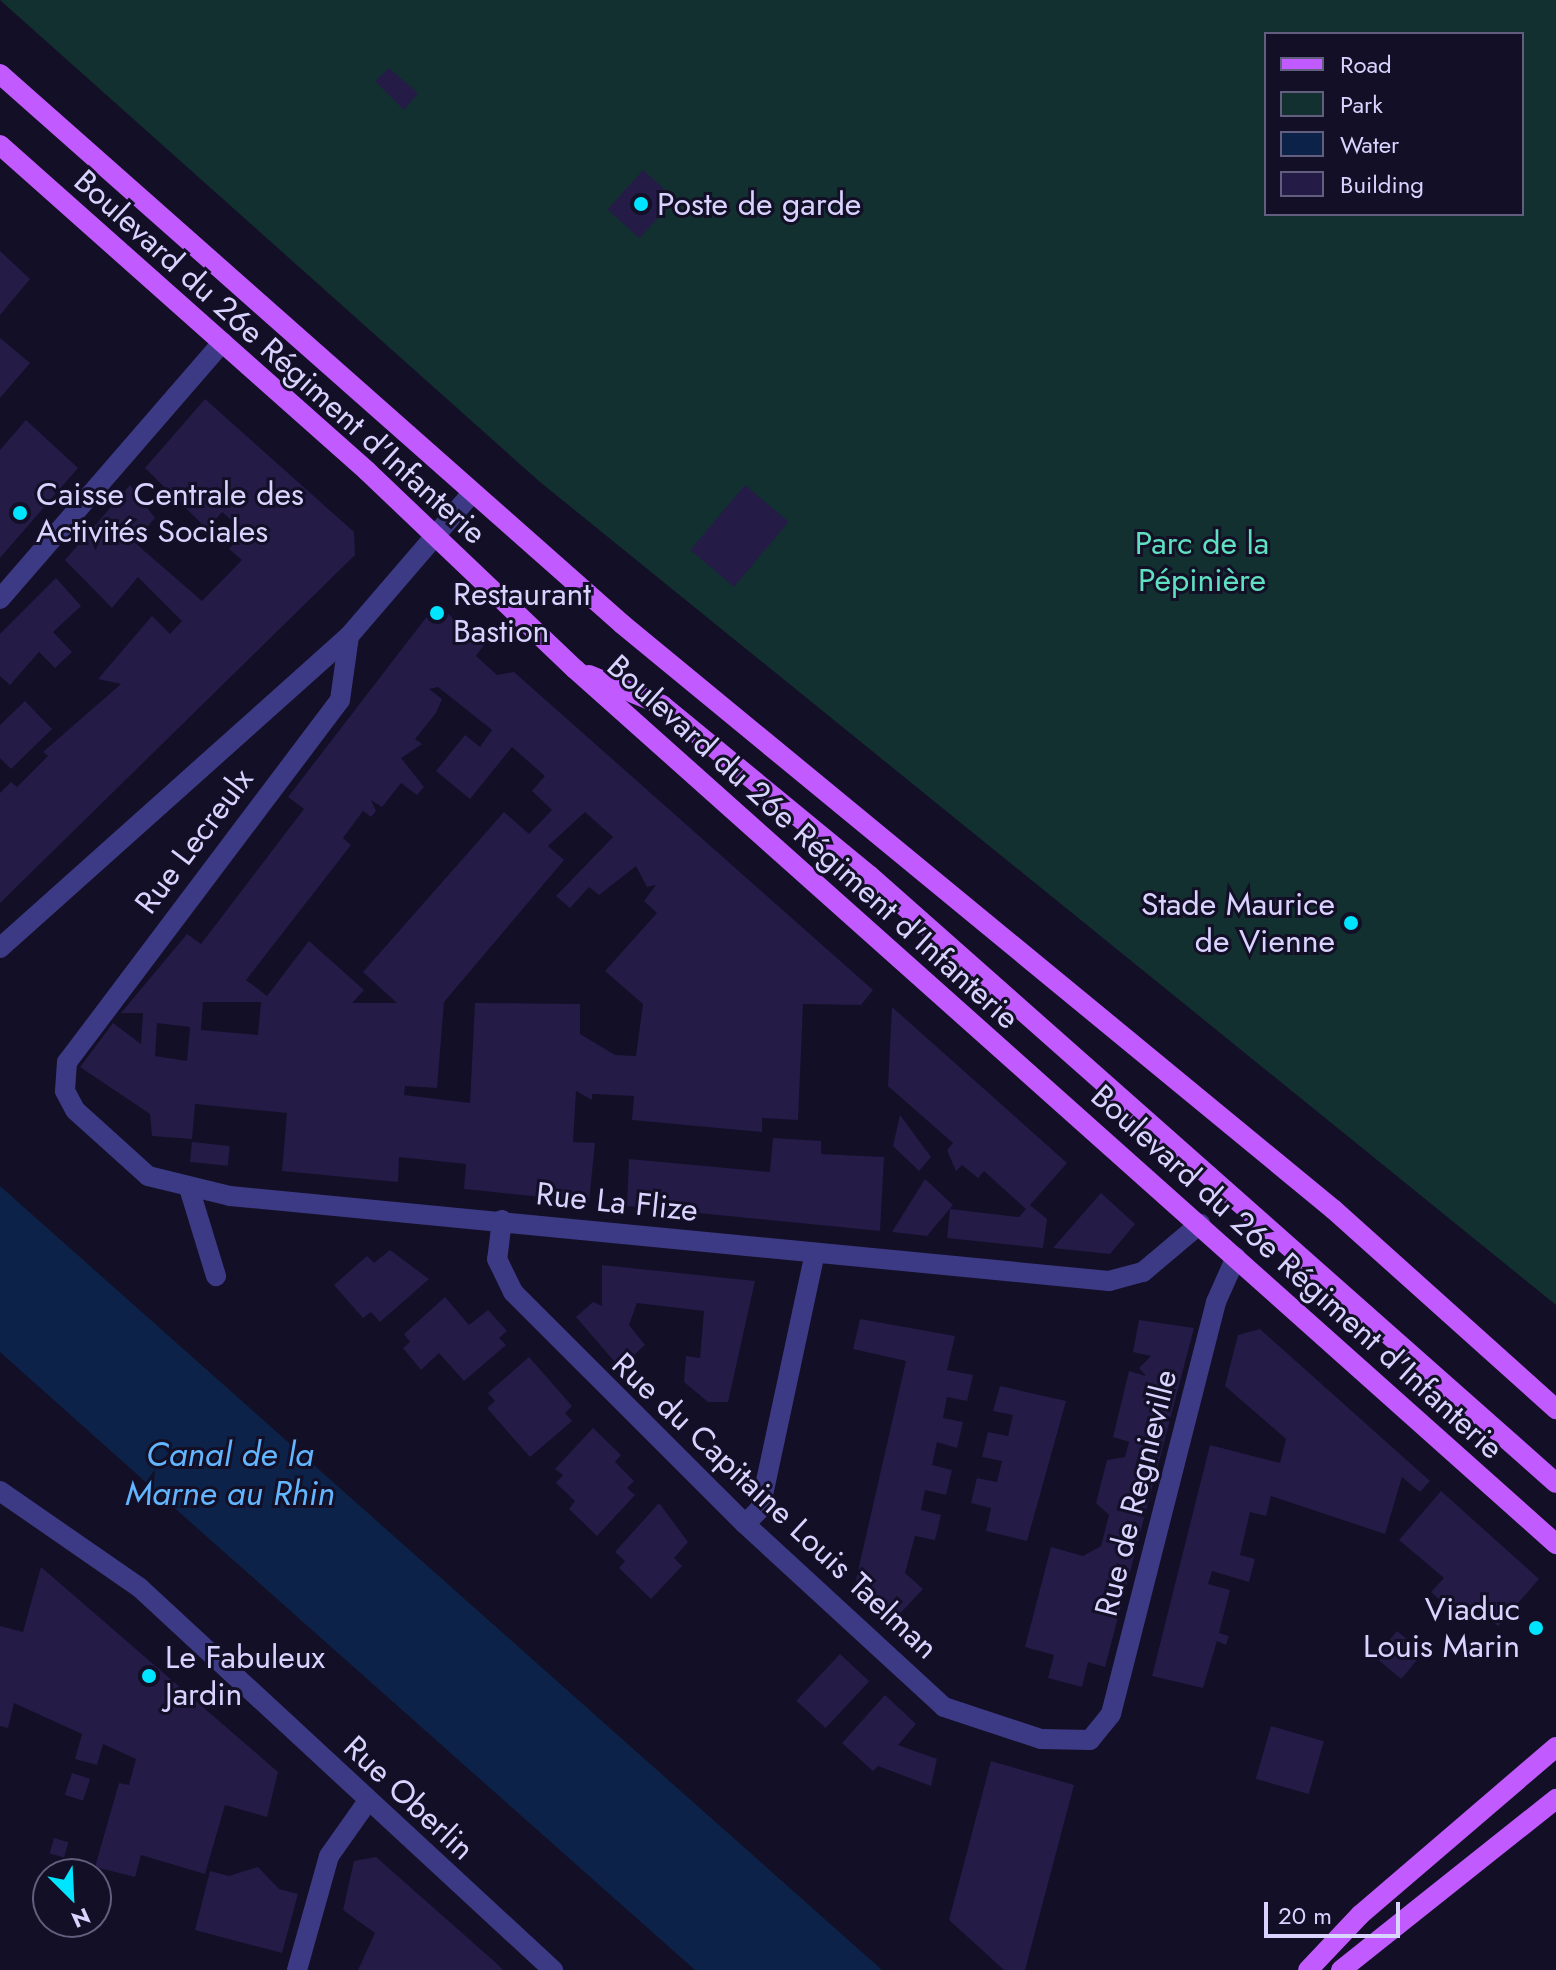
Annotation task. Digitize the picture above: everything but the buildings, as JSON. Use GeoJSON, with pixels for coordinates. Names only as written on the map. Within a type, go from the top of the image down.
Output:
{"type":"FeatureCollection","features":[{"type":"Feature","properties":{"kind":"main road","name":"Boulevard du 26e Régiment d'Infanterie"},"geometry":{"type":"LineString","coordinates":[[0,74],[472,493],[1333,1209],[1556,1409]]}},
{"type":"Feature","properties":{"kind":"main road","name":"Boulevard du 26e Régiment d'Infanterie"},"geometry":{"type":"LineString","coordinates":[[0,145],[223,342],[575,669],[1556,1544]]}},
{"type":"Feature","properties":{"kind":"main road"},"geometry":{"type":"LineString","coordinates":[[575,669],[662,705],[869,875],[1556,1483]]}},
{"type":"Feature","properties":{"kind":"main road"},"geometry":{"type":"LineString","coordinates":[[1514,1372],[1556,1392]]}},
{"type":"Feature","properties":{"kind":"main road"},"geometry":{"type":"LineString","coordinates":[[1308,1970],[1360,1915],[1556,1747]]}},
{"type":"Feature","properties":{"kind":"main road"},"geometry":{"type":"LineString","coordinates":[[1341,1970],[1556,1799]]}},
{"type":"Feature","properties":{"kind":"street"},"geometry":{"type":"LineString","coordinates":[[0,599],[223,342]]}},
{"type":"Feature","properties":{"kind":"street","name":"Rue Lecreulx"},"geometry":{"type":"LineString","coordinates":[[0,948],[349,636],[472,493]]}},
{"type":"Feature","properties":{"kind":"street","name":"Rue Lecreulx"},"geometry":{"type":"LineString","coordinates":[[63,1075],[340,700],[349,636]]}},
{"type":"Feature","properties":{"kind":"street","name":"Rue La Flize"},"geometry":{"type":"LineString","coordinates":[[63,1075],[75,1110],[100,1138],[148,1176],[190,1191],[1120,1281],[1143,1272],[1200,1224]]}},
{"type":"Feature","properties":{"kind":"street"},"geometry":{"type":"LineString","coordinates":[[190,1191],[216,1276]]}},
{"type":"Feature","properties":{"kind":"street","name":"Rue du Capitaine Louis Taelman"},"geometry":{"type":"LineString","coordinates":[[502,1220],[497,1259],[513,1292],[745,1524],[944,1707],[1041,1739],[1090,1740]]}},
{"type":"Feature","properties":{"kind":"street"},"geometry":{"type":"LineString","coordinates":[[745,1524],[760,1509],[815,1253]]}},
{"type":"Feature","properties":{"kind":"street","name":"Rue de Regnieville"},"geometry":{"type":"LineString","coordinates":[[1090,1740],[1111,1714],[1216,1302],[1236,1257]]}},
{"type":"Feature","properties":{"kind":"street","name":"Rue Oberlin"},"geometry":{"type":"LineString","coordinates":[[0,1491],[140,1588],[553,1970]]}},
{"type":"Feature","properties":{"kind":"street"},"geometry":{"type":"LineString","coordinates":[[297,1970],[329,1856],[368,1801]]}},
{"type":"Feature","properties":{"kind":"green space","name":"Parc de la Pépinière"},"geometry":{"type":"Polygon","coordinates":[[[0,0],[1556,0],[1556,1305],[540,482],[0,0]]]}},
{"type":"Feature","properties":{"kind":"water","name":"Canal de la Marne au Rhin"},"geometry":{"type":"Polygon","coordinates":[[[0,1186],[882,1970],[695,1970],[197,1528],[0,1352],[0,1186]]]}},
{"type":"Feature","properties":{"kind":"place","name":"Poste de garde"},"geometry":{"type":"Point","coordinates":[641,204]}},
{"type":"Feature","properties":{"kind":"place","name":"Caisse Centrale des Activités Sociales"},"geometry":{"type":"Point","coordinates":[20,513]}},
{"type":"Feature","properties":{"kind":"place","name":"Restaurant Bastion"},"geometry":{"type":"Point","coordinates":[437,613]}},
{"type":"Feature","properties":{"kind":"place","name":"Stade Maurice de Vienne"},"geometry":{"type":"Point","coordinates":[1351,923]}},
{"type":"Feature","properties":{"kind":"place","name":"Viaduc Louis Marin"},"geometry":{"type":"Point","coordinates":[1536,1628]}},
{"type":"Feature","properties":{"kind":"place","name":"Le Fabuleux Jardin"},"geometry":{"type":"Point","coordinates":[149,1676]}}]}
